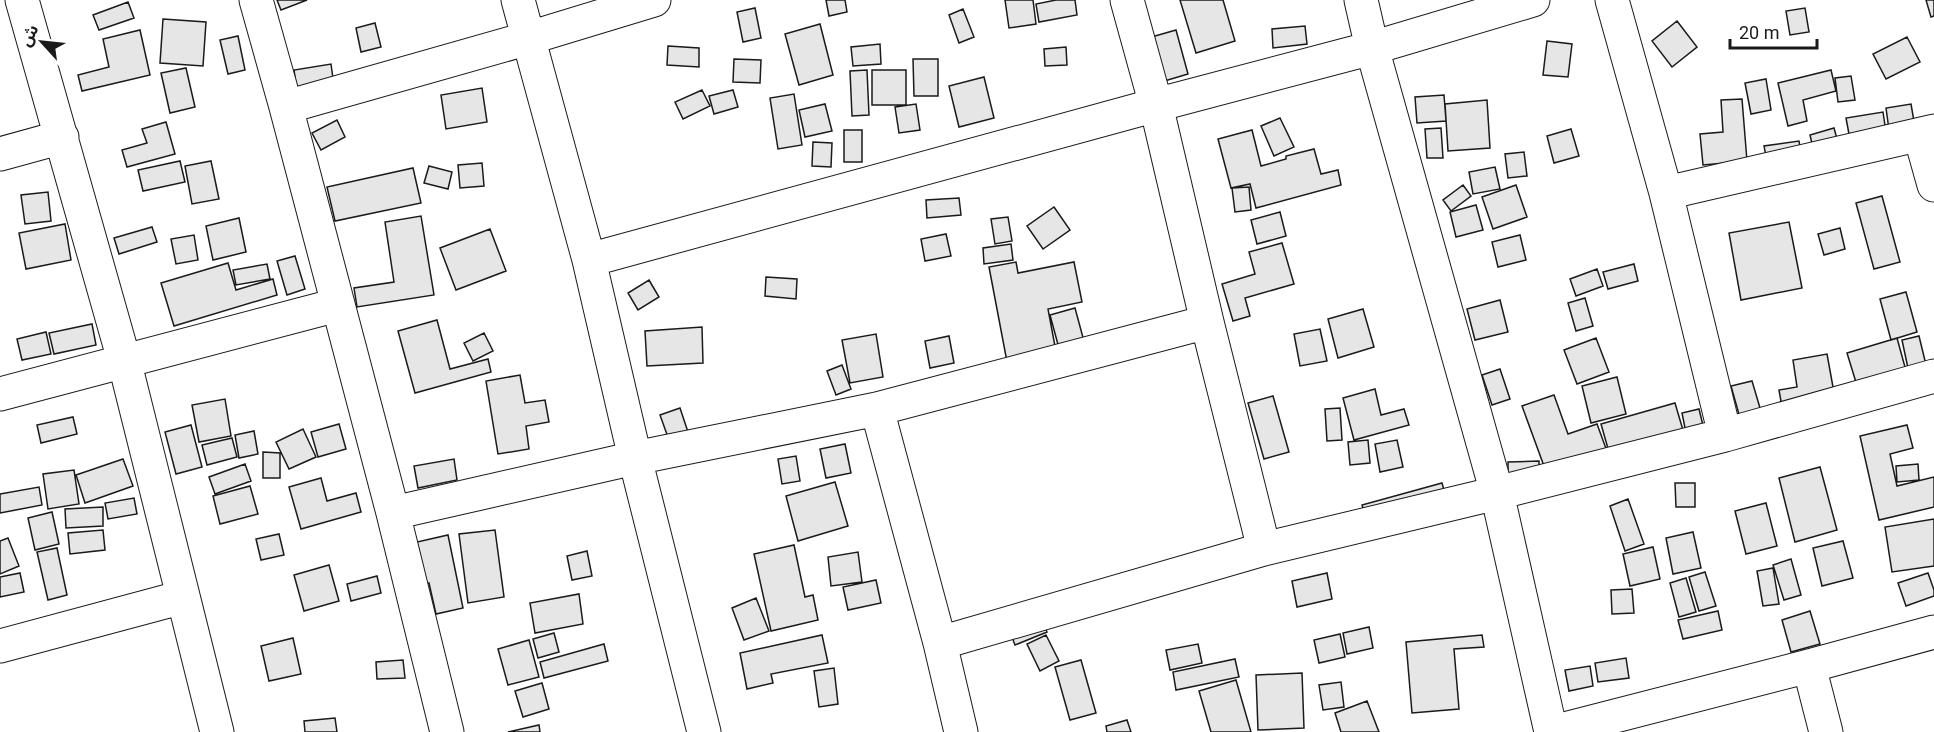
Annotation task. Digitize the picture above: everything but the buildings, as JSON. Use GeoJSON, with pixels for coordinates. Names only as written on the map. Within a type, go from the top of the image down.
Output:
{"type":"FeatureCollection","features":[{"type":"Feature","properties":{"kind":"street"},"geometry":{"type":"LineString","coordinates":[[22,0],[124,360],[217,732]]}},
{"type":"Feature","properties":{"kind":"street"},"geometry":{"type":"LineString","coordinates":[[256,0],[393,513],[447,732]]}},
{"type":"Feature","properties":{"kind":"street"},"geometry":{"type":"LineString","coordinates":[[518,0],[589,260],[635,458],[704,732]]}},
{"type":"Feature","properties":{"kind":"street"},"geometry":{"type":"LineString","coordinates":[[286,107],[654,0]]}},
{"type":"Feature","properties":{"kind":"street"},"geometry":{"type":"LineString","coordinates":[[1127,0],[1156,105],[1264,549]]}},
{"type":"Feature","properties":{"kind":"street"},"geometry":{"type":"LineString","coordinates":[[1361,0],[1372,48],[1497,493],[1552,732],[1588,727],[1934,632]]}},
{"type":"Feature","properties":{"kind":"street"},"geometry":{"type":"LineString","coordinates":[[589,260],[1372,48],[1533,0]]}},
{"type":"Feature","properties":{"kind":"street"},"geometry":{"type":"LineString","coordinates":[[1612,0],[1666,193],[1725,435]]}},
{"type":"Feature","properties":{"kind":"street"},"geometry":{"type":"LineString","coordinates":[[1666,193],[1927,133],[1934,185]]}},
{"type":"Feature","properties":{"kind":"street"},"geometry":{"type":"LineString","coordinates":[[0,154],[62,137]]}},
{"type":"Feature","properties":{"kind":"street"},"geometry":{"type":"LineString","coordinates":[[0,394],[337,305]]}},
{"type":"Feature","properties":{"kind":"street"},"geometry":{"type":"LineString","coordinates":[[393,513],[635,458],[877,409],[1207,322]]}},
{"type":"Feature","properties":{"kind":"street"},"geometry":{"type":"LineString","coordinates":[[940,643],[1264,549],[1725,435],[1934,376]]}},
{"type":"Feature","properties":{"kind":"street"},"geometry":{"type":"LineString","coordinates":[[877,409],[940,643],[961,732]]}},
{"type":"Feature","properties":{"kind":"street"},"geometry":{"type":"LineString","coordinates":[[0,646],[183,597]]}},
{"type":"Feature","properties":{"kind":"street"},"geometry":{"type":"LineString","coordinates":[[1809,666],[1826,732]]}}]}
